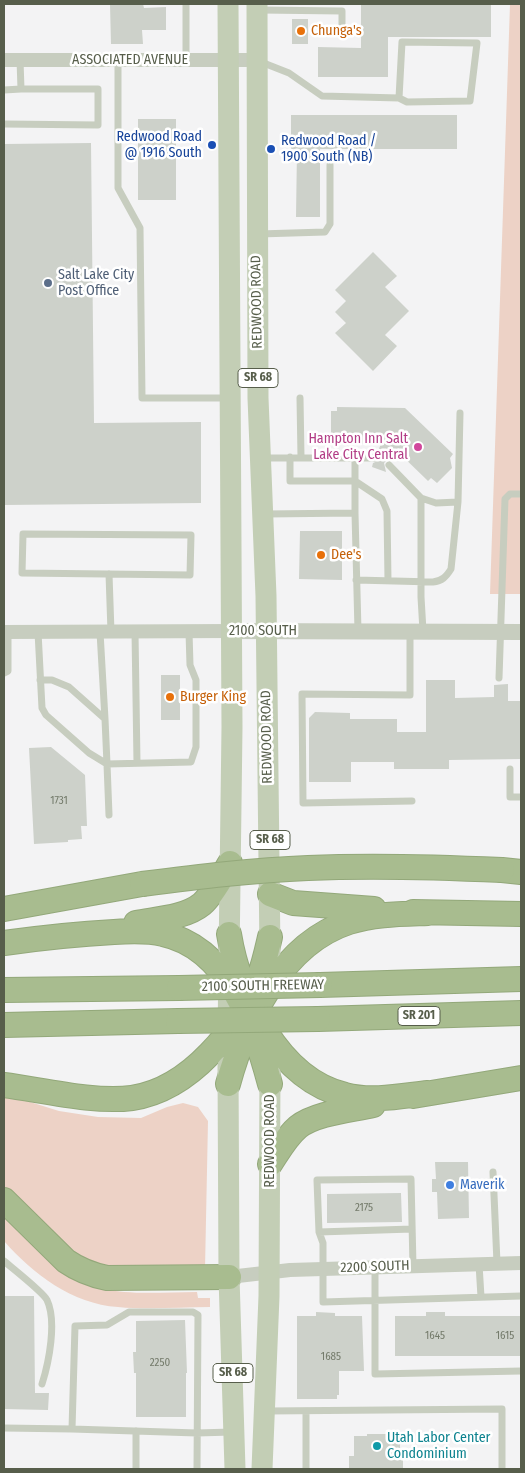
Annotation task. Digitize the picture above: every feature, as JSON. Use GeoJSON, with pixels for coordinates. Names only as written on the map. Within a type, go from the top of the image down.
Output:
{"type":"FeatureCollection","features":[{"type":"Feature","properties":{"kind":"highway"},"geometry":{"type":"LineString","coordinates":[[4,943],[87,933],[172,916],[195,909],[209,896],[230,862]]}},
{"type":"Feature","properties":{"kind":"highway"},"geometry":{"type":"LineString","coordinates":[[4,909],[142,884],[214,875],[279,870],[408,866],[511,871]]}},
{"type":"Feature","properties":{"kind":"highway"},"geometry":{"type":"LineString","coordinates":[[270,894],[293,902],[428,913],[521,914]]}},
{"type":"Feature","properties":{"kind":"highway"},"geometry":{"type":"LineString","coordinates":[[4,1085],[108,1098],[143,1096],[167,1087],[190,1071],[211,1052],[287,966],[306,947],[326,932],[348,922],[373,917],[428,913]]}},
{"type":"Feature","properties":{"kind":"highway"},"geometry":{"type":"LineString","coordinates":[[87,933],[148,931],[170,935],[198,950],[228,980],[263,1057],[270,1084]]}},
{"type":"Feature","properties":{"kind":"highway"},"geometry":{"type":"LineString","coordinates":[[229,934],[245,1014],[270,1036],[296,1068],[319,1086],[360,1098],[390,1097],[521,1078]]}},
{"type":"Feature","properties":{"kind":"highway"},"geometry":{"type":"LineString","coordinates":[[228,1084],[237,1054],[245,1014],[260,975],[270,936]]}},
{"type":"Feature","properties":{"kind":"highway","name":"2100 SOUTH FREEWAY"},"geometry":{"type":"LineString","coordinates":[[4,990],[320,985],[521,979]]}},
{"type":"Feature","properties":{"kind":"highway","name":"SR 201"},"geometry":{"type":"LineString","coordinates":[[4,1025],[521,1013]]}},
{"type":"Feature","properties":{"kind":"highway"},"geometry":{"type":"LineString","coordinates":[[270,1164],[294,1131],[313,1119],[428,1093]]}},
{"type":"Feature","properties":{"kind":"highway"},"geometry":{"type":"LineString","coordinates":[[4,1200],[66,1261],[74,1267],[96,1275],[107,1278],[229,1277]]}},
{"type":"Feature","properties":{"kind":"main road","name":"REDWOOD ROAD"},"geometry":{"type":"LineString","coordinates":[[228,4],[232,631],[228,980]]}},
{"type":"Feature","properties":{"kind":"main road","name":"REDWOOD ROAD"},"geometry":{"type":"LineString","coordinates":[[257,7],[256,234],[260,458],[266,631],[266,744],[270,894],[270,1272],[262,1469]]}},
{"type":"Feature","properties":{"kind":"main road","name":"SR 68"},"geometry":{"type":"LineString","coordinates":[[228,1084],[229,1277],[235,1469]]}},
{"type":"Feature","properties":{"kind":"street","name":"ASSOCIATED AVENUE"},"geometry":{"type":"LineString","coordinates":[[4,60],[256,60]]}},
{"type":"Feature","properties":{"kind":"street","name":"2100 SOUTH"},"geometry":{"type":"LineString","coordinates":[[6,632],[521,632]]}},
{"type":"Feature","properties":{"kind":"street","name":"2200 SOUTH"},"geometry":{"type":"LineString","coordinates":[[229,1277],[322,1269],[521,1262]]}},
{"type":"Feature","properties":{"kind":"lane"},"geometry":{"type":"LineString","coordinates":[[186,4],[186,60]]}},
{"type":"Feature","properties":{"kind":"lane"},"geometry":{"type":"LineString","coordinates":[[257,7],[342,11],[342,31]]}},
{"type":"Feature","properties":{"kind":"lane"},"geometry":{"type":"LineString","coordinates":[[256,60],[289,73],[322,96],[399,98],[407,102],[470,101],[477,43],[402,42],[399,98]]}},
{"type":"Feature","properties":{"kind":"lane"},"geometry":{"type":"LineString","coordinates":[[20,60],[21,89]]}},
{"type":"Feature","properties":{"kind":"lane"},"geometry":{"type":"LineString","coordinates":[[118,60],[118,188],[140,228],[142,398],[230,398]]}},
{"type":"Feature","properties":{"kind":"lane"},"geometry":{"type":"LineString","coordinates":[[4,90],[98,89],[98,125],[4,124]]}},
{"type":"Feature","properties":{"kind":"lane"},"geometry":{"type":"LineString","coordinates":[[256,234],[325,232],[330,224],[330,165]]}},
{"type":"Feature","properties":{"kind":"lane"},"geometry":{"type":"LineString","coordinates":[[300,398],[301,457]]}},
{"type":"Feature","properties":{"kind":"lane"},"geometry":{"type":"LineString","coordinates":[[356,580],[433,582],[447,576],[451,569],[458,502],[460,413]]}},
{"type":"Feature","properties":{"kind":"lane"},"geometry":{"type":"LineString","coordinates":[[354,457],[358,631]]}},
{"type":"Feature","properties":{"kind":"lane"},"geometry":{"type":"LineString","coordinates":[[260,458],[375,458]]}},
{"type":"Feature","properties":{"kind":"lane"},"geometry":{"type":"LineString","coordinates":[[290,458],[290,481],[355,481],[382,500],[387,511],[388,581]]}},
{"type":"Feature","properties":{"kind":"lane"},"geometry":{"type":"LineString","coordinates":[[389,465],[421,498],[436,503],[458,502]]}},
{"type":"Feature","properties":{"kind":"lane"},"geometry":{"type":"LineString","coordinates":[[499,678],[505,499],[510,494],[521,494]]}},
{"type":"Feature","properties":{"kind":"lane"},"geometry":{"type":"LineString","coordinates":[[412,801],[303,803],[302,694],[410,695],[421,582],[421,498]]}},
{"type":"Feature","properties":{"kind":"lane"},"geometry":{"type":"LineString","coordinates":[[262,514],[356,513]]}},
{"type":"Feature","properties":{"kind":"lane"},"geometry":{"type":"LineString","coordinates":[[22,534],[191,536],[190,575],[109,574],[22,574],[22,534]]}},
{"type":"Feature","properties":{"kind":"lane"},"geometry":{"type":"LineString","coordinates":[[109,574],[105,632],[105,719],[109,816]]}},
{"type":"Feature","properties":{"kind":"lane"},"geometry":{"type":"LineString","coordinates":[[4,673],[8,671],[6,632]]}},
{"type":"Feature","properties":{"kind":"lane"},"geometry":{"type":"LineString","coordinates":[[38,632],[42,708],[46,715],[89,753],[107,764],[191,762],[196,747],[196,680],[190,665],[189,632]]}},
{"type":"Feature","properties":{"kind":"lane"},"geometry":{"type":"LineString","coordinates":[[135,632],[137,763]]}},
{"type":"Feature","properties":{"kind":"lane"},"geometry":{"type":"LineString","coordinates":[[40,680],[52,680],[69,688],[105,719]]}},
{"type":"Feature","properties":{"kind":"lane"},"geometry":{"type":"LineString","coordinates":[[510,769],[510,797],[521,797]]}},
{"type":"Feature","properties":{"kind":"lane"},"geometry":{"type":"LineString","coordinates":[[493,1172],[497,1263]]}},
{"type":"Feature","properties":{"kind":"lane"},"geometry":{"type":"LineString","coordinates":[[413,1266],[411,1179],[317,1180],[319,1232],[323,1244],[323,1302],[521,1296]]}},
{"type":"Feature","properties":{"kind":"lane"},"geometry":{"type":"LineString","coordinates":[[319,1232],[412,1229]]}},
{"type":"Feature","properties":{"kind":"lane"},"geometry":{"type":"LineString","coordinates":[[4,1261],[46,1298],[52,1317],[47,1368],[42,1384]]}},
{"type":"Feature","properties":{"kind":"lane"},"geometry":{"type":"LineString","coordinates":[[479,1264],[481,1297]]}},
{"type":"Feature","properties":{"kind":"lane"},"geometry":{"type":"LineString","coordinates":[[375,1267],[375,1374],[521,1371]]}},
{"type":"Feature","properties":{"kind":"lane"},"geometry":{"type":"LineString","coordinates":[[72,1429],[76,1326],[107,1326],[129,1312],[193,1312],[198,1315],[197,1469]]}},
{"type":"Feature","properties":{"kind":"lane"},"geometry":{"type":"LineString","coordinates":[[265,1411],[502,1409],[502,1469]]}},
{"type":"Feature","properties":{"kind":"lane"},"geometry":{"type":"LineString","coordinates":[[306,1411],[306,1469]]}},
{"type":"Feature","properties":{"kind":"lane"},"geometry":{"type":"LineString","coordinates":[[4,1428],[197,1433],[235,1432]]}},
{"type":"Feature","properties":{"kind":"lane"},"geometry":{"type":"LineString","coordinates":[[136,1431],[136,1469]]}},
{"type":"Feature","properties":{"kind":"shaded area"},"geometry":{"type":"Polygon","coordinates":[[[510,4],[521,4],[521,594],[490,594],[510,4]]]}},
{"type":"Feature","properties":{"kind":"shaded area"},"geometry":{"type":"Polygon","coordinates":[[[4,1097],[27,1101],[59,1111],[98,1117],[141,1118],[167,1107],[183,1103],[198,1107],[208,1121],[205,1269],[130,1272],[88,1265],[4,1192],[4,1097]]]}},
{"type":"Feature","properties":{"kind":"shaded area"},"geometry":{"type":"Polygon","coordinates":[[[4,1215],[55,1267],[71,1278],[88,1285],[123,1292],[197,1292],[198,1298],[210,1298],[210,1307],[118,1307],[101,1305],[69,1294],[41,1276],[4,1241],[4,1215]]]}},
{"type":"Feature","properties":{"kind":"building"},"geometry":{"type":"Polygon","coordinates":[[[110,4],[143,4],[144,8],[166,7],[166,30],[142,30],[143,44],[111,44],[110,4]]]}},
{"type":"Feature","properties":{"kind":"building"},"geometry":{"type":"Polygon","coordinates":[[[361,4],[491,4],[491,37],[388,37],[388,77],[318,77],[318,47],[361,48],[361,4]]]}},
{"type":"Feature","properties":{"kind":"building"},"geometry":{"type":"Polygon","coordinates":[[[292,19],[308,19],[308,44],[292,44],[292,19]]]}},
{"type":"Feature","properties":{"kind":"building"},"geometry":{"type":"Polygon","coordinates":[[[291,115],[457,115],[457,149],[320,149],[320,217],[296,217],[297,149],[291,149],[291,115]]]}},
{"type":"Feature","properties":{"kind":"building"},"geometry":{"type":"Polygon","coordinates":[[[138,119],[176,119],[176,200],[138,200],[138,119]]]}},
{"type":"Feature","properties":{"kind":"building","name":"Salt Lake City Post Office"},"geometry":{"type":"Polygon","coordinates":[[[91,143],[94,423],[201,422],[201,503],[4,505],[4,144],[91,143]]]}},
{"type":"Feature","properties":{"kind":"building"},"geometry":{"type":"Polygon","coordinates":[[[373,252],[397,276],[385,287],[409,311],[385,335],[397,346],[373,371],[335,333],[346,323],[335,312],[346,301],[335,290],[373,252]]]}},
{"type":"Feature","properties":{"kind":"building","name":"Hampton Inn Salt Lake City Central"},"geometry":{"type":"Polygon","coordinates":[[[337,407],[405,408],[453,454],[450,458],[452,468],[437,483],[431,478],[428,481],[395,449],[391,460],[387,460],[384,463],[386,472],[372,467],[373,463],[380,460],[380,456],[377,453],[381,444],[337,443],[337,440],[331,440],[331,411],[337,411],[337,407]]]}},
{"type":"Feature","properties":{"kind":"building","name":"Dee's"},"geometry":{"type":"Polygon","coordinates":[[[300,531],[342,531],[342,580],[299,579],[300,531]]]}},
{"type":"Feature","properties":{"kind":"building"},"geometry":{"type":"Polygon","coordinates":[[[161,675],[180,675],[180,720],[161,720],[161,675]]]}},
{"type":"Feature","properties":{"kind":"building"},"geometry":{"type":"Polygon","coordinates":[[[426,680],[455,680],[455,698],[494,697],[494,685],[508,684],[508,701],[521,701],[521,759],[449,760],[449,769],[394,769],[394,762],[351,762],[351,782],[309,782],[309,718],[315,712],[350,713],[350,719],[397,719],[397,732],[426,732],[426,680]]]}},
{"type":"Feature","properties":{"kind":"building"},"geometry":{"type":"Polygon","coordinates":[[[51,747],[85,775],[87,826],[81,826],[82,839],[68,840],[68,842],[34,844],[29,748],[51,747]]]}},
{"type":"Feature","properties":{"kind":"building","name":"Maverik"},"geometry":{"type":"Polygon","coordinates":[[[435,1162],[468,1162],[469,1218],[438,1219],[437,1192],[432,1192],[432,1179],[436,1179],[435,1162]]]}},
{"type":"Feature","properties":{"kind":"building"},"geometry":{"type":"Polygon","coordinates":[[[401,1193],[402,1222],[327,1223],[327,1194],[401,1193]]]}},
{"type":"Feature","properties":{"kind":"building"},"geometry":{"type":"Polygon","coordinates":[[[4,1296],[34,1296],[35,1393],[49,1393],[48,1410],[4,1409],[4,1296]]]}},
{"type":"Feature","properties":{"kind":"building"},"geometry":{"type":"Polygon","coordinates":[[[316,1312],[335,1313],[335,1316],[362,1316],[364,1371],[339,1371],[339,1395],[337,1395],[337,1399],[297,1399],[297,1316],[316,1316],[316,1312]]]}},
{"type":"Feature","properties":{"kind":"building"},"geometry":{"type":"Polygon","coordinates":[[[426,1312],[445,1312],[445,1316],[521,1316],[521,1356],[395,1356],[395,1316],[426,1316],[426,1312]]]}},
{"type":"Feature","properties":{"kind":"building"},"geometry":{"type":"Polygon","coordinates":[[[185,1320],[186,1417],[136,1417],[136,1373],[134,1373],[133,1352],[136,1352],[136,1321],[185,1320]]]}},
{"type":"Feature","properties":{"kind":"building","name":"Utah Labor Center Condominium"},"geometry":{"type":"Polygon","coordinates":[[[367,1434],[387,1434],[387,1437],[400,1437],[400,1456],[403,1456],[403,1469],[349,1469],[349,1456],[354,1456],[354,1436],[367,1436],[367,1434]]]}},
{"type":"Feature","properties":{"kind":"place","name":"Chunga's"},"geometry":{"type":"Point","coordinates":[301,31]}},
{"type":"Feature","properties":{"kind":"place","name":"Redwood Road @ 1916 South"},"geometry":{"type":"Point","coordinates":[212,145]}},
{"type":"Feature","properties":{"kind":"place","name":"Redwood Road / 1900 South (NB)"},"geometry":{"type":"Point","coordinates":[271,149]}},
{"type":"Feature","properties":{"kind":"place","name":"Salt Lake City Post Office"},"geometry":{"type":"Point","coordinates":[48,283]}},
{"type":"Feature","properties":{"kind":"place","name":"Hampton Inn Salt Lake City Central"},"geometry":{"type":"Point","coordinates":[418,447]}},
{"type":"Feature","properties":{"kind":"place","name":"Dee's"},"geometry":{"type":"Point","coordinates":[321,555]}},
{"type":"Feature","properties":{"kind":"place","name":"Burger King"},"geometry":{"type":"Point","coordinates":[170,697]}},
{"type":"Feature","properties":{"kind":"place","name":"Maverik"},"geometry":{"type":"Point","coordinates":[450,1185]}},
{"type":"Feature","properties":{"kind":"place","name":"Utah Labor Center Condominium"},"geometry":{"type":"Point","coordinates":[377,1446]}}]}
